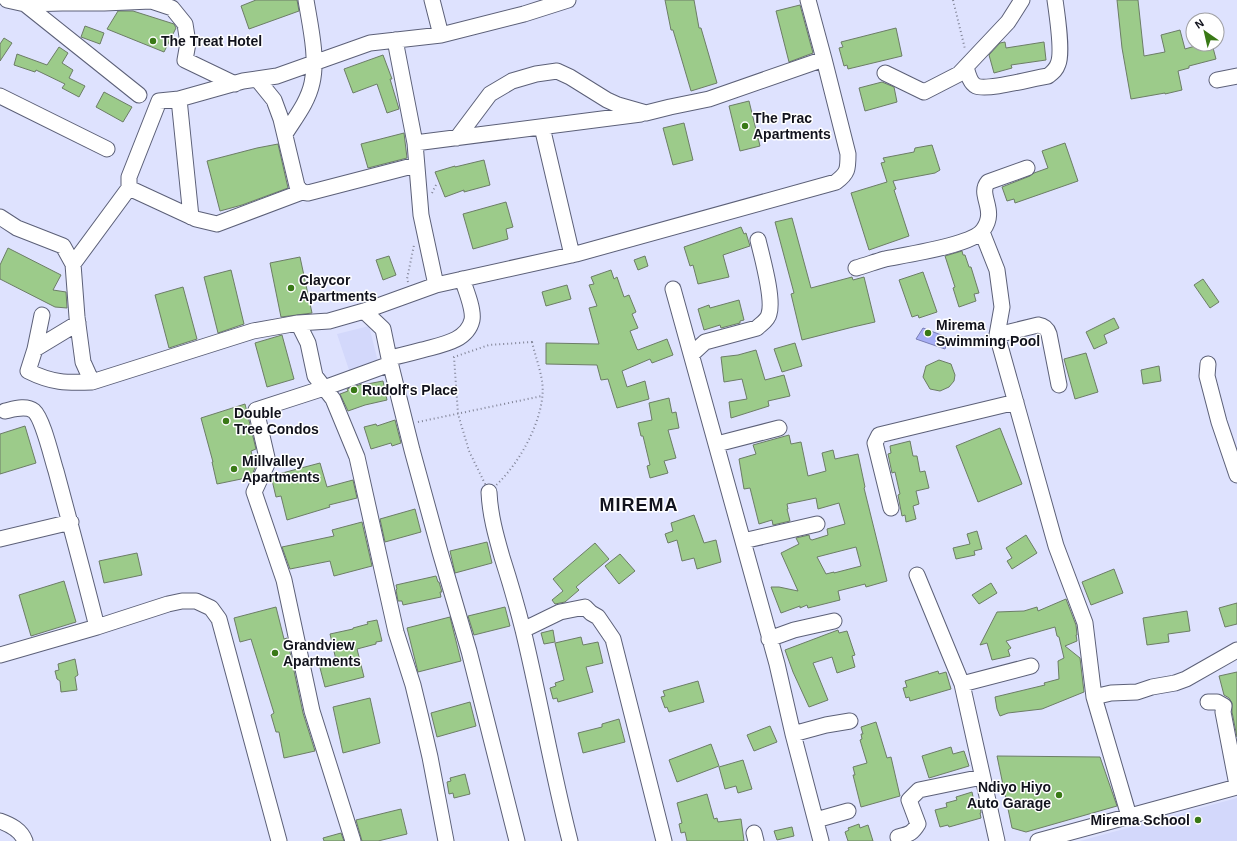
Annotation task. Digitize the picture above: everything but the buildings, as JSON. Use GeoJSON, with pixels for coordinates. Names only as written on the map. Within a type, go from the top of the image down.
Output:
{"type":"FeatureCollection","features":[{"type":"Feature","properties":{"kind":"street"},"geometry":{"type":"LineString","coordinates":[[7,0],[25,4],[104,4],[151,1],[172,8],[185,24],[188,43],[185,60],[235,84]]}},
{"type":"Feature","properties":{"kind":"street"},"geometry":{"type":"LineString","coordinates":[[285,134],[306,102],[312,83],[315,63],[306,0]]}},
{"type":"Feature","properties":{"kind":"street"},"geometry":{"type":"LineString","coordinates":[[432,0],[441,35]]}},
{"type":"Feature","properties":{"kind":"street"},"geometry":{"type":"LineString","coordinates":[[42,315],[35,349],[28,371],[41,378],[63,383],[92,382],[253,331],[298,323],[329,321],[364,311],[436,285],[572,255],[836,182],[845,175],[848,164],[848,154],[808,0]]}},
{"type":"Feature","properties":{"kind":"street"},"geometry":{"type":"LineString","coordinates":[[885,73],[924,92],[959,74],[1008,22],[1022,0]]}},
{"type":"Feature","properties":{"kind":"street"},"geometry":{"type":"LineString","coordinates":[[966,67],[970,79],[975,85],[982,87],[1048,76],[1054,72],[1059,63],[1060,53],[1055,0]]}},
{"type":"Feature","properties":{"kind":"street"},"geometry":{"type":"LineString","coordinates":[[73,264],[129,188],[130,177],[159,101],[179,99],[235,84],[277,76],[370,43],[441,35],[524,14],[562,1]]}},
{"type":"Feature","properties":{"kind":"street"},"geometry":{"type":"LineString","coordinates":[[25,4],[139,95]]}},
{"type":"Feature","properties":{"kind":"street"},"geometry":{"type":"LineString","coordinates":[[395,40],[415,143],[421,215],[436,285]]}},
{"type":"Feature","properties":{"kind":"street"},"geometry":{"type":"LineString","coordinates":[[415,143],[646,113],[709,99],[824,59]]}},
{"type":"Feature","properties":{"kind":"street"},"geometry":{"type":"LineString","coordinates":[[457,138],[490,94],[512,81],[536,74],[556,71],[570,77],[607,100],[618,105],[646,113]]}},
{"type":"Feature","properties":{"kind":"street"},"geometry":{"type":"LineString","coordinates":[[1217,80],[1237,76]]}},
{"type":"Feature","properties":{"kind":"street"},"geometry":{"type":"LineString","coordinates":[[257,79],[274,100],[281,119],[297,186],[302,192]]}},
{"type":"Feature","properties":{"kind":"street"},"geometry":{"type":"LineString","coordinates":[[0,96],[107,149]]}},
{"type":"Feature","properties":{"kind":"street"},"geometry":{"type":"LineString","coordinates":[[179,99],[191,217]]}},
{"type":"Feature","properties":{"kind":"street"},"geometry":{"type":"LineString","coordinates":[[542,127],[572,255]]}},
{"type":"Feature","properties":{"kind":"street"},"geometry":{"type":"LineString","coordinates":[[129,188],[191,217],[217,224],[302,192],[308,193],[416,165]]}},
{"type":"Feature","properties":{"kind":"street"},"geometry":{"type":"LineString","coordinates":[[856,268],[965,241],[982,232],[989,219],[984,190],[985,186],[988,182],[1027,168]]}},
{"type":"Feature","properties":{"kind":"street"},"geometry":{"type":"LineString","coordinates":[[0,217],[17,228],[63,246],[73,264],[83,362],[92,382]]}},
{"type":"Feature","properties":{"kind":"street"},"geometry":{"type":"LineString","coordinates":[[982,232],[997,270],[1002,307],[997,335],[1056,546],[1085,623],[1094,697],[1126,814]]}},
{"type":"Feature","properties":{"kind":"street"},"geometry":{"type":"LineString","coordinates":[[692,354],[705,342],[757,328],[769,315],[770,297],[758,240]]}},
{"type":"Feature","properties":{"kind":"street"},"geometry":{"type":"LineString","coordinates":[[353,841],[312,711],[284,580],[254,492],[268,462],[256,410],[324,388],[390,361],[456,340],[469,328],[472,320],[472,312],[462,279]]}},
{"type":"Feature","properties":{"kind":"street"},"geometry":{"type":"LineString","coordinates":[[673,289],[777,664],[793,734],[821,841]]}},
{"type":"Feature","properties":{"kind":"street"},"geometry":{"type":"LineString","coordinates":[[364,311],[383,329],[436,538],[478,684],[518,841]]}},
{"type":"Feature","properties":{"kind":"street"},"geometry":{"type":"LineString","coordinates":[[35,349],[78,323]]}},
{"type":"Feature","properties":{"kind":"street"},"geometry":{"type":"LineString","coordinates":[[298,323],[308,343],[315,376],[333,399],[357,457],[394,625],[413,685],[421,718],[446,841]]}},
{"type":"Feature","properties":{"kind":"street"},"geometry":{"type":"LineString","coordinates":[[997,335],[1038,325],[1047,329],[1059,385]]}},
{"type":"Feature","properties":{"kind":"street"},"geometry":{"type":"LineString","coordinates":[[1208,364],[1207,376],[1219,422],[1237,475]]}},
{"type":"Feature","properties":{"kind":"street"},"geometry":{"type":"LineString","coordinates":[[891,508],[875,443],[879,435],[1016,402]]}},
{"type":"Feature","properties":{"kind":"street"},"geometry":{"type":"LineString","coordinates":[[5,411],[22,407],[34,411],[39,417],[71,522],[97,627]]}},
{"type":"Feature","properties":{"kind":"street"},"geometry":{"type":"LineString","coordinates":[[716,444],[779,428]]}},
{"type":"Feature","properties":{"kind":"street"},"geometry":{"type":"LineString","coordinates":[[489,492],[489,504],[494,528],[523,630],[559,799],[570,841]]}},
{"type":"Feature","properties":{"kind":"street"},"geometry":{"type":"LineString","coordinates":[[0,539],[71,522]]}},
{"type":"Feature","properties":{"kind":"street"},"geometry":{"type":"LineString","coordinates":[[743,541],[817,524]]}},
{"type":"Feature","properties":{"kind":"street"},"geometry":{"type":"LineString","coordinates":[[917,575],[962,684],[997,841]]}},
{"type":"Feature","properties":{"kind":"street"},"geometry":{"type":"LineString","coordinates":[[0,655],[97,627],[168,604],[182,601],[196,601],[211,608],[219,619],[279,841]]}},
{"type":"Feature","properties":{"kind":"street"},"geometry":{"type":"LineString","coordinates":[[523,630],[560,612],[585,607],[598,617],[613,639],[664,841]]}},
{"type":"Feature","properties":{"kind":"street"},"geometry":{"type":"LineString","coordinates":[[769,639],[794,630],[834,621]]}},
{"type":"Feature","properties":{"kind":"street"},"geometry":{"type":"LineString","coordinates":[[1094,697],[1111,693],[1136,692],[1152,687],[1175,683],[1186,679],[1237,650]]}},
{"type":"Feature","properties":{"kind":"street"},"geometry":{"type":"LineString","coordinates":[[962,684],[1031,666]]}},
{"type":"Feature","properties":{"kind":"street"},"geometry":{"type":"LineString","coordinates":[[1038,841],[1078,834],[1126,814],[1237,786],[1223,712],[1224,706],[1217,702],[1208,702]]}},
{"type":"Feature","properties":{"kind":"street"},"geometry":{"type":"LineString","coordinates":[[793,734],[826,725],[850,722]]}},
{"type":"Feature","properties":{"kind":"street"},"geometry":{"type":"LineString","coordinates":[[898,837],[911,833],[918,824],[909,800],[920,790],[982,777]]}},
{"type":"Feature","properties":{"kind":"street"},"geometry":{"type":"LineString","coordinates":[[816,820],[848,811]]}},
{"type":"Feature","properties":{"kind":"street"},"geometry":{"type":"LineString","coordinates":[[0,821],[9,824],[22,834],[25,841]]}},
{"type":"Feature","properties":{"kind":"path"},"geometry":{"type":"LineString","coordinates":[[953,0],[965,50]]}},
{"type":"Feature","properties":{"kind":"path"},"geometry":{"type":"LineString","coordinates":[[421,215],[436,185]]}},
{"type":"Feature","properties":{"kind":"path"},"geometry":{"type":"LineString","coordinates":[[409,286],[407,279],[415,241]]}},
{"type":"Feature","properties":{"kind":"path"},"geometry":{"type":"LineString","coordinates":[[532,342],[542,382],[542,396],[534,429],[519,458],[502,480],[489,492],[470,451],[458,414],[454,357],[489,345],[532,342]]}},
{"type":"Feature","properties":{"kind":"path"},"geometry":{"type":"LineString","coordinates":[[406,424],[542,396]]}},
{"type":"Feature","properties":{"kind":"shaded area"},"geometry":{"type":"Polygon","coordinates":[[[369,326],[378,362],[349,370],[337,334],[369,326]]]}},
{"type":"Feature","properties":{"kind":"shaded area","name":"Mirema School"},"geometry":{"type":"Polygon","coordinates":[[[1237,798],[1237,841],[1080,841],[1237,798]]]}},
{"type":"Feature","properties":{"kind":"water","name":"Mirema Swimming Pool"},"geometry":{"type":"Polygon","coordinates":[[[923,328],[949,338],[945,349],[916,339],[923,328]]]}},
{"type":"Feature","properties":{"kind":"place","name":"The Treat Hotel"},"geometry":{"type":"Point","coordinates":[153,41]}},
{"type":"Feature","properties":{"kind":"place","name":"The Prac Apartments"},"geometry":{"type":"Point","coordinates":[745,126]}},
{"type":"Feature","properties":{"kind":"place","name":"Claycor Apartments"},"geometry":{"type":"Point","coordinates":[291,288]}},
{"type":"Feature","properties":{"kind":"place","name":"Mirema Swimming Pool"},"geometry":{"type":"Point","coordinates":[928,333]}},
{"type":"Feature","properties":{"kind":"place","name":"Rudolf's Place"},"geometry":{"type":"Point","coordinates":[354,390]}},
{"type":"Feature","properties":{"kind":"place","name":"Double Tree Condos"},"geometry":{"type":"Point","coordinates":[226,421]}},
{"type":"Feature","properties":{"kind":"place","name":"Millvalley Apartments"},"geometry":{"type":"Point","coordinates":[234,469]}},
{"type":"Feature","properties":{"kind":"place","name":"Grandview Apartments"},"geometry":{"type":"Point","coordinates":[275,653]}},
{"type":"Feature","properties":{"kind":"place","name":"Ndiyo Hiyo Auto Garage"},"geometry":{"type":"Point","coordinates":[1059,795]}},
{"type":"Feature","properties":{"kind":"place","name":"Mirema School"},"geometry":{"type":"Point","coordinates":[1198,820]}},
{"type":"Feature","properties":{"kind":"district","name":"MIREMA"},"geometry":{"type":"Point","coordinates":[639,505]}}]}
